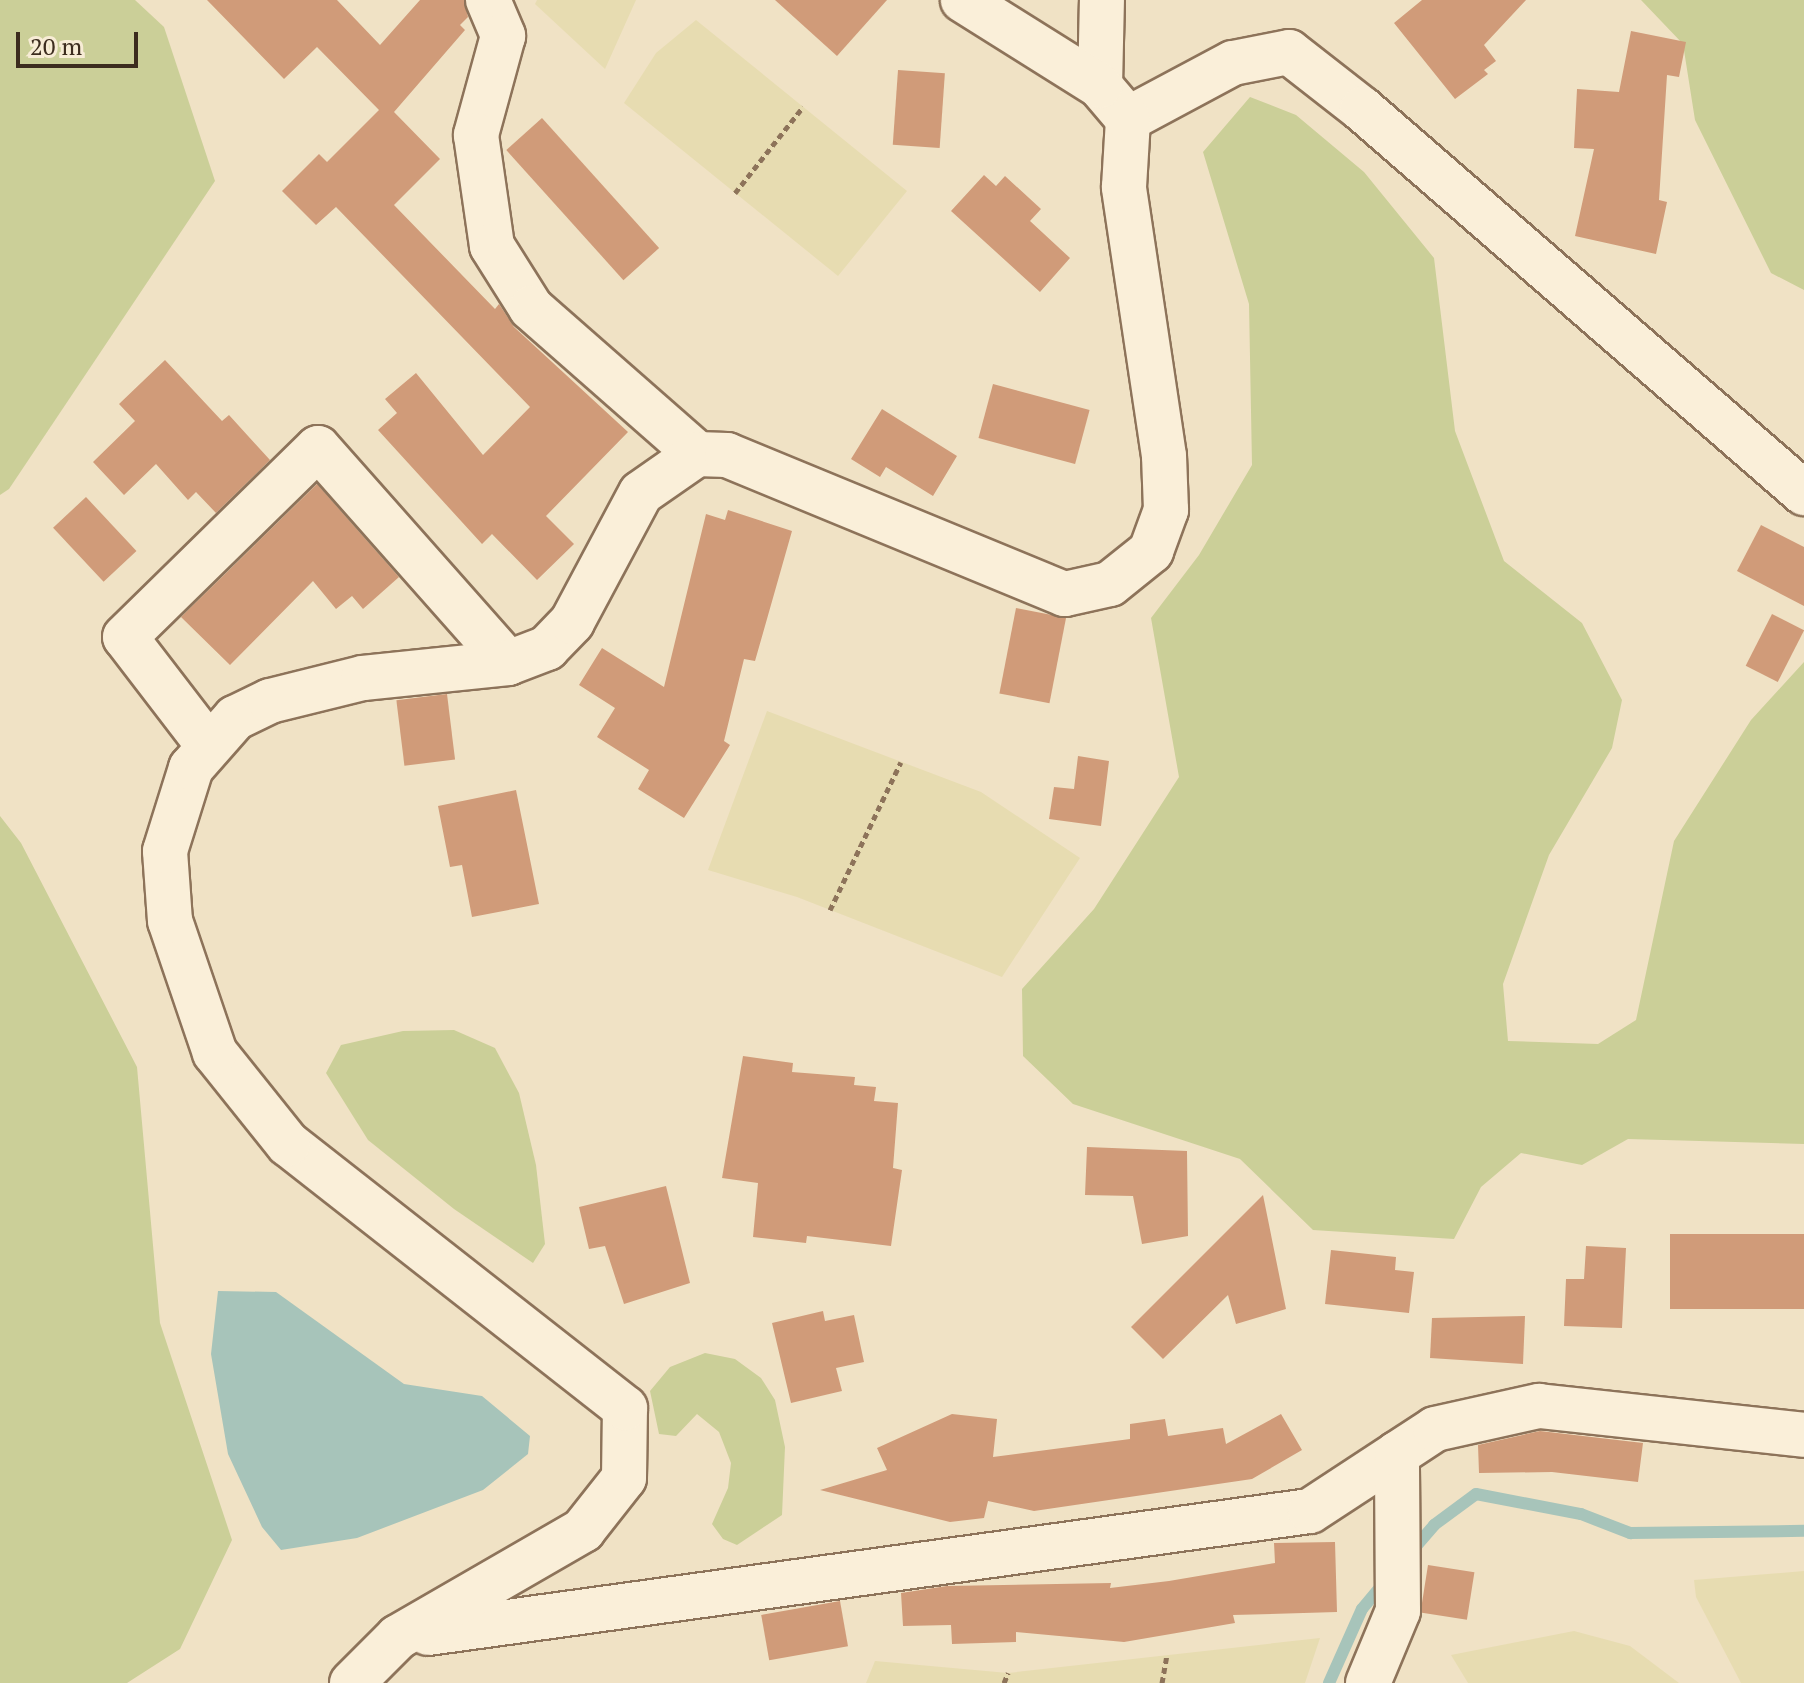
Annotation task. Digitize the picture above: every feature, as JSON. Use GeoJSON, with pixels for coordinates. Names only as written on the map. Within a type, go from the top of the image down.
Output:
{"type":"FeatureCollection","features":[{"type":"Feature","properties":{"kind":"street"},"geometry":{"type":"LineString","coordinates":[[488,0],[503,36],[476,135],[492,246],[531,308],[697,454]]}},
{"type":"Feature","properties":{"kind":"street"},"geometry":{"type":"LineString","coordinates":[[963,0],[1114,103]]}},
{"type":"Feature","properties":{"kind":"street"},"geometry":{"type":"LineString","coordinates":[[352,1683],[398,1637],[583,1530],[624,1478],[625,1408],[288,1144],[215,1053],[170,921],[165,851],[191,768],[208,745],[235,718],[315,687],[508,663],[547,648],[572,622],[641,493],[697,454],[727,455],[1065,594],[1110,584],[1151,551],[1166,510],[1164,456],[1124,187],[1102,0]]}},
{"type":"Feature","properties":{"kind":"street"},"geometry":{"type":"LineString","coordinates":[[1114,103],[1233,63],[1289,52],[1362,109],[1804,493]]}},
{"type":"Feature","properties":{"kind":"street"},"geometry":{"type":"LineString","coordinates":[[208,745],[125,637],[318,448],[508,663]]}},
{"type":"Feature","properties":{"kind":"street"},"geometry":{"type":"LineString","coordinates":[[398,1637],[1310,1511],[1435,1429],[1539,1406],[1804,1435]]}},
{"type":"Feature","properties":{"kind":"street"},"geometry":{"type":"LineString","coordinates":[[1368,1683],[1398,1611],[1397,1454]]}},
{"type":"Feature","properties":{"kind":"path"},"geometry":{"type":"LineString","coordinates":[[735,193],[803,107]]}},
{"type":"Feature","properties":{"kind":"path"},"geometry":{"type":"LineString","coordinates":[[830,910],[901,762]]}},
{"type":"Feature","properties":{"kind":"path"},"geometry":{"type":"LineString","coordinates":[[1162,1683],[1167,1655]]}},
{"type":"Feature","properties":{"kind":"path"},"geometry":{"type":"LineString","coordinates":[[1004,1683],[1008,1673]]}},
{"type":"Feature","properties":{"kind":"shaded area"},"geometry":{"type":"Polygon","coordinates":[[[537,0],[636,0],[605,69],[535,4],[537,0]]]}},
{"type":"Feature","properties":{"kind":"shaded area"},"geometry":{"type":"Polygon","coordinates":[[[696,20],[907,191],[838,276],[624,103],[656,53],[696,20]]]}},
{"type":"Feature","properties":{"kind":"shaded area"},"geometry":{"type":"Polygon","coordinates":[[[767,711],[981,792],[1080,858],[1002,977],[797,897],[708,870],[767,711]]]}},
{"type":"Feature","properties":{"kind":"shaded area"},"geometry":{"type":"Polygon","coordinates":[[[1804,1571],[1804,1683],[1741,1683],[1696,1597],[1694,1580],[1804,1571]]]}},
{"type":"Feature","properties":{"kind":"shaded area"},"geometry":{"type":"Polygon","coordinates":[[[1574,1631],[1630,1646],[1679,1683],[1468,1683],[1451,1655],[1574,1631]]]}},
{"type":"Feature","properties":{"kind":"shaded area"},"geometry":{"type":"Polygon","coordinates":[[[1320,1638],[1305,1683],[866,1683],[875,1661],[1008,1673],[1320,1638]]]}},
{"type":"Feature","properties":{"kind":"green space"},"geometry":{"type":"Polygon","coordinates":[[[0,0],[135,0],[164,27],[215,181],[9,489],[0,495],[0,0]]]}},
{"type":"Feature","properties":{"kind":"green space"},"geometry":{"type":"Polygon","coordinates":[[[1641,0],[1804,0],[1804,290],[1771,273],[1695,120],[1683,44],[1641,0]]]}},
{"type":"Feature","properties":{"kind":"green space"},"geometry":{"type":"Polygon","coordinates":[[[1250,97],[1296,115],[1364,172],[1434,258],[1455,431],[1504,561],[1582,623],[1622,700],[1612,748],[1549,855],[1503,984],[1508,1041],[1598,1044],[1636,1020],[1674,841],[1751,720],[1804,662],[1804,1144],[1628,1139],[1582,1165],[1521,1153],[1481,1187],[1454,1239],[1313,1230],[1240,1159],[1073,1104],[1023,1056],[1022,989],[1094,909],[1179,777],[1151,618],[1199,555],[1252,465],[1249,304],[1203,152],[1250,97]]]}},
{"type":"Feature","properties":{"kind":"green space"},"geometry":{"type":"Polygon","coordinates":[[[0,816],[21,843],[137,1067],[160,1323],[232,1540],[180,1649],[127,1683],[0,1683],[0,816]]]}},
{"type":"Feature","properties":{"kind":"green space"},"geometry":{"type":"Polygon","coordinates":[[[454,1030],[495,1048],[519,1093],[536,1165],[545,1244],[533,1263],[454,1209],[368,1140],[326,1073],[341,1045],[403,1031],[454,1030]]]}},
{"type":"Feature","properties":{"kind":"green space"},"geometry":{"type":"Polygon","coordinates":[[[705,1353],[735,1359],[761,1378],[775,1400],[785,1447],[782,1515],[737,1545],[723,1539],[712,1524],[728,1488],[731,1463],[719,1432],[697,1414],[676,1436],[659,1434],[650,1391],[670,1367],[705,1353]]]}},
{"type":"Feature","properties":{"kind":"water"},"geometry":{"type":"Polygon","coordinates":[[[218,1291],[276,1292],[404,1384],[482,1396],[530,1436],[528,1454],[483,1490],[357,1538],[281,1550],[262,1527],[228,1454],[211,1354],[218,1291]]]}},
{"type":"Feature","properties":{"kind":"building"},"geometry":{"type":"Polygon","coordinates":[[[207,0],[337,0],[380,45],[420,0],[464,0],[468,17],[460,25],[465,30],[394,112],[440,159],[394,205],[495,309],[499,304],[514,327],[628,432],[546,516],[574,544],[537,580],[492,534],[482,544],[378,430],[397,413],[385,399],[416,373],[483,455],[530,407],[336,207],[316,225],[282,191],[319,154],[327,162],[379,110],[317,47],[284,79],[207,0]]]}},
{"type":"Feature","properties":{"kind":"building"},"geometry":{"type":"Polygon","coordinates":[[[775,0],[887,0],[837,56],[775,0]]]}},
{"type":"Feature","properties":{"kind":"building"},"geometry":{"type":"Polygon","coordinates":[[[1422,0],[1526,0],[1484,45],[1496,61],[1484,70],[1488,74],[1455,99],[1394,23],[1422,0]]]}},
{"type":"Feature","properties":{"kind":"building"},"geometry":{"type":"Polygon","coordinates":[[[1631,31],[1686,42],[1679,77],[1667,75],[1659,200],[1667,202],[1656,254],[1575,236],[1594,149],[1574,148],[1577,89],[1619,92],[1631,31]]]}},
{"type":"Feature","properties":{"kind":"building"},"geometry":{"type":"Polygon","coordinates":[[[898,70],[945,73],[940,148],[893,145],[898,70]]]}},
{"type":"Feature","properties":{"kind":"building"},"geometry":{"type":"Polygon","coordinates":[[[542,118],[659,248],[623,280],[506,150],[542,118]]]}},
{"type":"Feature","properties":{"kind":"building"},"geometry":{"type":"Polygon","coordinates":[[[984,175],[996,186],[1005,176],[1041,209],[1030,221],[1070,258],[1040,292],[951,211],[984,175]]]}},
{"type":"Feature","properties":{"kind":"building"},"geometry":{"type":"Polygon","coordinates":[[[165,360],[222,421],[229,415],[270,460],[216,513],[196,492],[188,500],[156,464],[124,495],[93,462],[135,421],[119,404],[165,360]]]}},
{"type":"Feature","properties":{"kind":"building"},"geometry":{"type":"Polygon","coordinates":[[[993,384],[1090,410],[1075,464],[979,438],[993,384]]]}},
{"type":"Feature","properties":{"kind":"building"},"geometry":{"type":"Polygon","coordinates":[[[882,409],[957,456],[933,496],[886,467],[880,477],[851,459],[882,409]]]}},
{"type":"Feature","properties":{"kind":"building"},"geometry":{"type":"Polygon","coordinates":[[[317,484],[399,577],[363,609],[352,596],[336,609],[313,581],[230,665],[181,617],[317,484]]]}},
{"type":"Feature","properties":{"kind":"building"},"geometry":{"type":"Polygon","coordinates":[[[86,497],[136,551],[104,582],[53,528],[86,497]]]}},
{"type":"Feature","properties":{"kind":"building"},"geometry":{"type":"Polygon","coordinates":[[[728,510],[792,531],[755,661],[744,659],[724,741],[730,745],[684,818],[638,789],[649,770],[597,737],[615,708],[579,685],[602,648],[664,687],[706,514],[725,520],[728,510]]]}},
{"type":"Feature","properties":{"kind":"building"},"geometry":{"type":"Polygon","coordinates":[[[1761,525],[1804,547],[1804,606],[1737,571],[1761,525]]]}},
{"type":"Feature","properties":{"kind":"building"},"geometry":{"type":"Polygon","coordinates":[[[1016,608],[1066,618],[1049,703],[999,693],[1016,608]]]}},
{"type":"Feature","properties":{"kind":"building"},"geometry":{"type":"Polygon","coordinates":[[[1772,614],[1804,630],[1778,682],[1746,666],[1772,614]]]}},
{"type":"Feature","properties":{"kind":"building"},"geometry":{"type":"Polygon","coordinates":[[[447,694],[455,760],[404,766],[396,700],[447,694]]]}},
{"type":"Feature","properties":{"kind":"building"},"geometry":{"type":"Polygon","coordinates":[[[1078,756],[1109,761],[1101,826],[1049,819],[1054,787],[1074,789],[1078,756]]]}},
{"type":"Feature","properties":{"kind":"building"},"geometry":{"type":"Polygon","coordinates":[[[516,790],[539,904],[472,917],[462,865],[450,867],[438,806],[516,790]]]}},
{"type":"Feature","properties":{"kind":"building"},"geometry":{"type":"Polygon","coordinates":[[[743,1056],[793,1063],[792,1072],[855,1077],[854,1085],[876,1087],[874,1101],[898,1103],[893,1168],[902,1170],[891,1246],[807,1236],[806,1243],[753,1237],[758,1183],[722,1178],[743,1056]]]}},
{"type":"Feature","properties":{"kind":"building"},"geometry":{"type":"Polygon","coordinates":[[[1087,1147],[1187,1151],[1188,1236],[1142,1244],[1133,1196],[1085,1195],[1087,1147]]]}},
{"type":"Feature","properties":{"kind":"building"},"geometry":{"type":"Polygon","coordinates":[[[666,1186],[690,1283],[624,1304],[605,1246],[589,1249],[579,1207],[666,1186]]]}},
{"type":"Feature","properties":{"kind":"building"},"geometry":{"type":"Polygon","coordinates":[[[1263,1195],[1286,1309],[1236,1324],[1228,1295],[1163,1359],[1131,1327],[1263,1195]]]}},
{"type":"Feature","properties":{"kind":"building"},"geometry":{"type":"Polygon","coordinates":[[[1670,1234],[1804,1234],[1804,1309],[1670,1309],[1670,1234]]]}},
{"type":"Feature","properties":{"kind":"building"},"geometry":{"type":"Polygon","coordinates":[[[1586,1246],[1626,1248],[1622,1328],[1564,1326],[1566,1279],[1584,1279],[1586,1246]]]}},
{"type":"Feature","properties":{"kind":"building"},"geometry":{"type":"Polygon","coordinates":[[[1331,1250],[1396,1257],[1395,1270],[1414,1272],[1409,1313],[1325,1304],[1331,1250]]]}},
{"type":"Feature","properties":{"kind":"building"},"geometry":{"type":"Polygon","coordinates":[[[823,1311],[825,1321],[854,1315],[864,1362],[836,1368],[842,1391],[791,1403],[772,1323],[823,1311]]]}},
{"type":"Feature","properties":{"kind":"building"},"geometry":{"type":"Polygon","coordinates":[[[1525,1316],[1523,1364],[1430,1358],[1432,1318],[1525,1316]]]}},
{"type":"Feature","properties":{"kind":"building"},"geometry":{"type":"Polygon","coordinates":[[[952,1414],[997,1419],[993,1457],[1130,1439],[1130,1424],[1165,1419],[1168,1436],[1223,1428],[1226,1444],[1281,1414],[1302,1450],[1252,1479],[1034,1511],[988,1501],[984,1518],[950,1522],[820,1490],[887,1470],[877,1448],[952,1414]]]}},
{"type":"Feature","properties":{"kind":"building"},"geometry":{"type":"Polygon","coordinates":[[[1540,1431],[1643,1443],[1638,1482],[1552,1472],[1479,1473],[1478,1445],[1540,1431]]]}},
{"type":"Feature","properties":{"kind":"building"},"geometry":{"type":"Polygon","coordinates":[[[1335,1542],[1337,1612],[1233,1615],[1235,1623],[1124,1642],[1016,1632],[1016,1642],[952,1644],[951,1625],[903,1626],[901,1593],[947,1586],[1111,1583],[1110,1588],[1275,1563],[1274,1543],[1335,1542]]]}},
{"type":"Feature","properties":{"kind":"building"},"geometry":{"type":"Polygon","coordinates":[[[1428,1565],[1474,1572],[1467,1620],[1420,1612],[1428,1565]]]}},
{"type":"Feature","properties":{"kind":"building"},"geometry":{"type":"Polygon","coordinates":[[[840,1601],[848,1646],[769,1660],[761,1615],[840,1601]]]}},
{"type":"Feature","properties":{"kind":"waterway"},"geometry":{"type":"LineString","coordinates":[[1410,1553],[1434,1525],[1476,1494],[1581,1514],[1630,1533],[1804,1531]]}},
{"type":"Feature","properties":{"kind":"waterway"},"geometry":{"type":"LineString","coordinates":[[1329,1683],[1362,1609],[1385,1582]]}}]}
